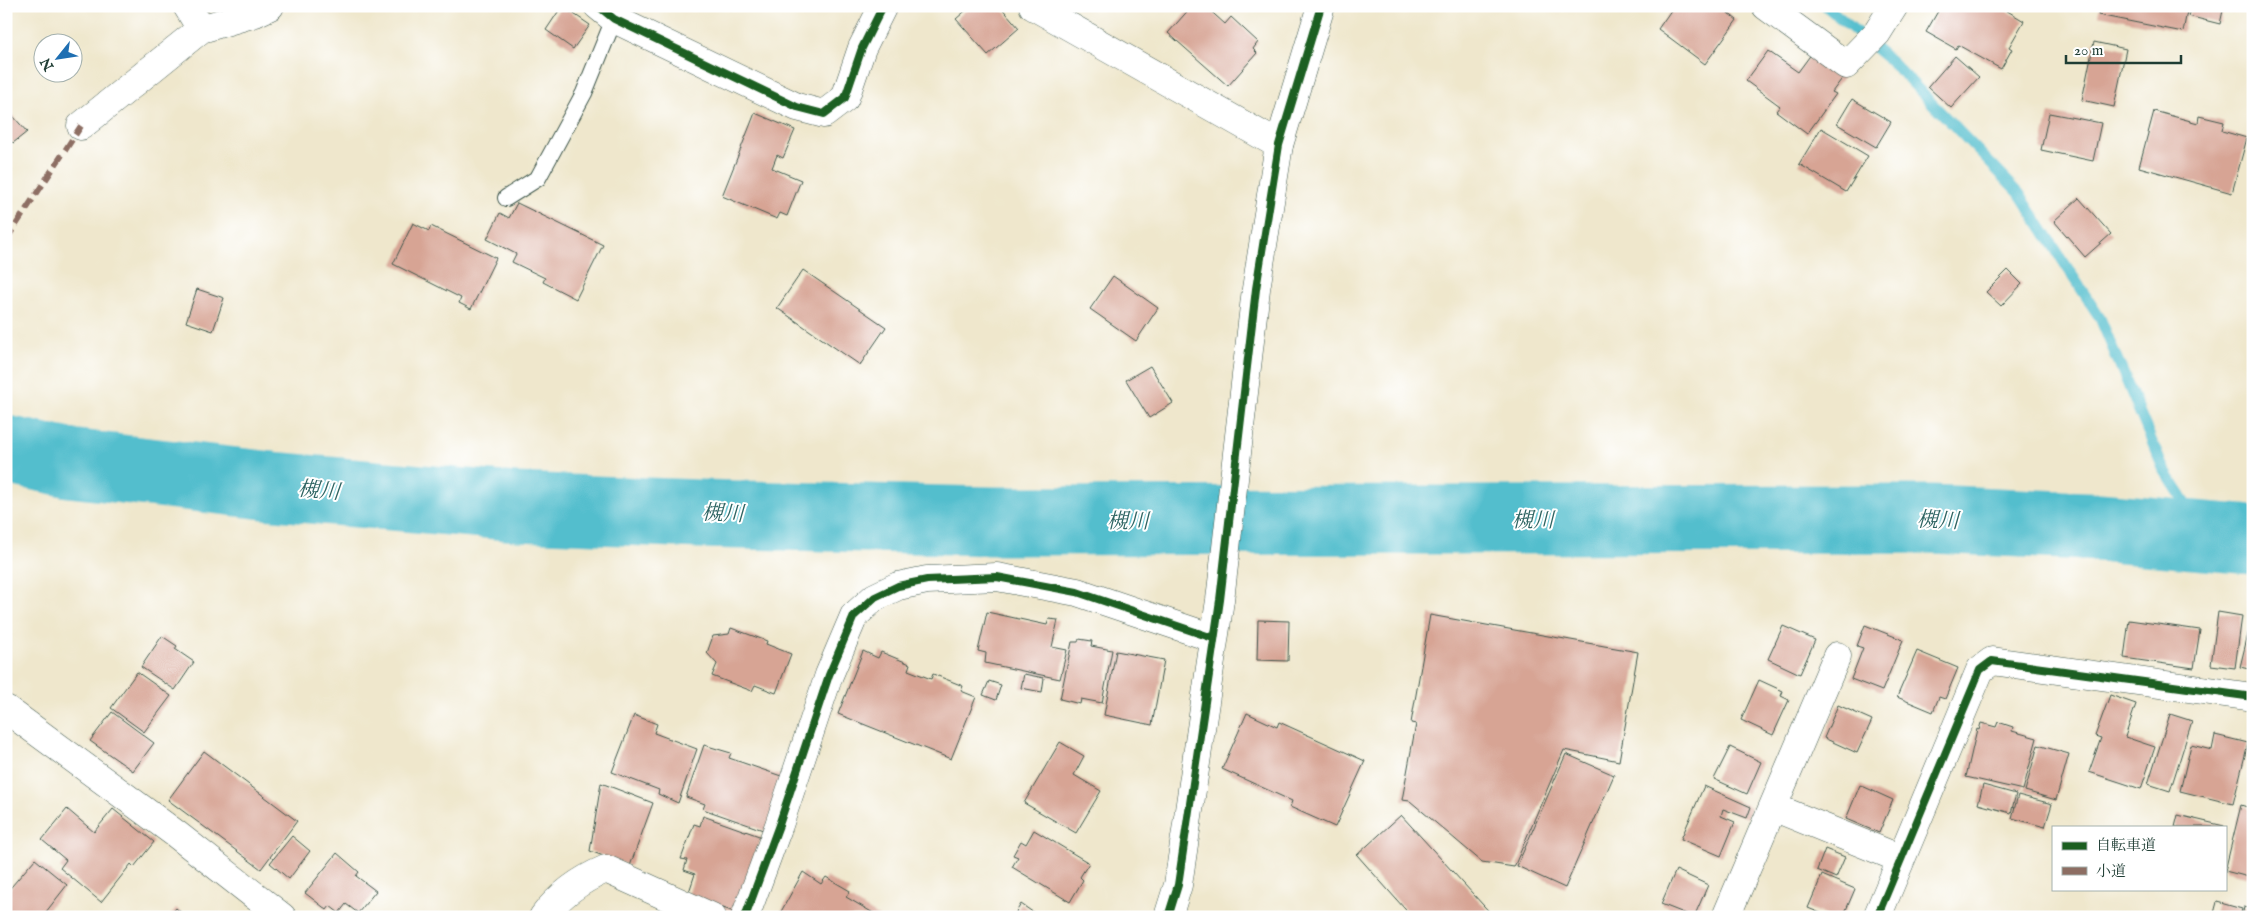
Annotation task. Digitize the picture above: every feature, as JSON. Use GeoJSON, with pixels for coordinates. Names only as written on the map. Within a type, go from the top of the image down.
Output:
{"type":"FeatureCollection","features":[{"type":"Feature","properties":{"kind":"street"},"geometry":{"type":"LineString","coordinates":[[81,126],[194,17],[255,14],[270,6]]}},
{"type":"Feature","properties":{"kind":"street"},"geometry":{"type":"LineString","coordinates":[[606,13],[797,107],[824,114],[844,98],[862,48],[882,6]]}},
{"type":"Feature","properties":{"kind":"street"},"geometry":{"type":"LineString","coordinates":[[1033,6],[1279,145]]}},
{"type":"Feature","properties":{"kind":"street"},"geometry":{"type":"LineString","coordinates":[[1168,917],[1178,885],[1220,600],[1256,289],[1279,145],[1321,6]]}},
{"type":"Feature","properties":{"kind":"street"},"geometry":{"type":"LineString","coordinates":[[1766,6],[1846,66],[1877,33],[1894,6]]}},
{"type":"Feature","properties":{"kind":"street"},"geometry":{"type":"LineString","coordinates":[[745,917],[779,825],[829,675],[854,616],[875,597],[898,586],[927,580],[997,577],[1077,592],[1213,638]]}},
{"type":"Feature","properties":{"kind":"street"},"geometry":{"type":"LineString","coordinates":[[1726,917],[1837,656]]}},
{"type":"Feature","properties":{"kind":"street"},"geometry":{"type":"LineString","coordinates":[[1877,917],[1980,670],[1992,661],[2253,697]]}},
{"type":"Feature","properties":{"kind":"street"},"geometry":{"type":"LineString","coordinates":[[6,709],[176,834],[282,917]]}},
{"type":"Feature","properties":{"kind":"street"},"geometry":{"type":"LineString","coordinates":[[1773,807],[1900,859]]}},
{"type":"Feature","properties":{"kind":"street"},"geometry":{"type":"LineString","coordinates":[[543,917],[555,900],[583,878],[606,869],[712,917]]}},
{"type":"Feature","properties":{"kind":"lane"},"geometry":{"type":"LineString","coordinates":[[506,198],[538,178],[543,171],[584,93],[606,13]]}},
{"type":"Feature","properties":{"kind":"building"},"geometry":{"type":"Polygon","coordinates":[[[562,6],[590,25],[573,49],[546,30],[562,6]]]}},
{"type":"Feature","properties":{"kind":"building"},"geometry":{"type":"Polygon","coordinates":[[[971,6],[1000,6],[1019,28],[988,55],[956,19],[971,6]]]}},
{"type":"Feature","properties":{"kind":"building"},"geometry":{"type":"Polygon","coordinates":[[[1192,6],[1205,6],[1225,24],[1231,17],[1258,42],[1253,49],[1257,53],[1228,86],[1168,33],[1192,6]]]}},
{"type":"Feature","properties":{"kind":"building"},"geometry":{"type":"Polygon","coordinates":[[[1674,6],[1719,6],[1737,20],[1705,64],[1658,29],[1674,6]]]}},
{"type":"Feature","properties":{"kind":"building"},"geometry":{"type":"Polygon","coordinates":[[[1941,6],[1999,6],[2024,21],[2009,47],[2012,49],[2001,69],[1958,45],[1956,49],[1926,32],[1941,6]]]}},
{"type":"Feature","properties":{"kind":"building"},"geometry":{"type":"Polygon","coordinates":[[[2100,6],[2188,6],[2183,32],[2098,15],[2100,6]]]}},
{"type":"Feature","properties":{"kind":"building"},"geometry":{"type":"Polygon","coordinates":[[[2191,6],[2224,6],[2220,24],[2188,16],[2191,6]]]}},
{"type":"Feature","properties":{"kind":"building"},"geometry":{"type":"Polygon","coordinates":[[[2094,42],[2126,49],[2114,107],[2082,100],[2094,42]]]}},
{"type":"Feature","properties":{"kind":"building"},"geometry":{"type":"Polygon","coordinates":[[[1768,51],[1798,72],[1812,53],[1844,76],[1832,92],[1836,94],[1807,134],[1776,111],[1780,106],[1746,81],[1768,51]]]}},
{"type":"Feature","properties":{"kind":"building"},"geometry":{"type":"Polygon","coordinates":[[[1955,56],[1979,77],[1951,108],[1928,87],[1955,56]]]}},
{"type":"Feature","properties":{"kind":"building"},"geometry":{"type":"Polygon","coordinates":[[[1852,99],[1891,122],[1876,147],[1837,124],[1852,99]]]}},
{"type":"Feature","properties":{"kind":"building"},"geometry":{"type":"Polygon","coordinates":[[[6,108],[27,132],[13,143],[10,140],[6,143],[6,108]]]}},
{"type":"Feature","properties":{"kind":"building"},"geometry":{"type":"Polygon","coordinates":[[[2154,111],[2198,123],[2199,116],[2224,122],[2222,131],[2247,138],[2232,193],[2139,167],[2154,111]]]}},
{"type":"Feature","properties":{"kind":"building"},"geometry":{"type":"Polygon","coordinates":[[[755,113],[795,130],[783,158],[777,155],[772,168],[801,180],[787,216],[780,213],[777,219],[722,196],[755,113]]]}},
{"type":"Feature","properties":{"kind":"building"},"geometry":{"type":"Polygon","coordinates":[[[2049,113],[2101,123],[2093,161],[2041,150],[2049,113]]]}},
{"type":"Feature","properties":{"kind":"building"},"geometry":{"type":"Polygon","coordinates":[[[1821,128],[1868,156],[1846,192],[1799,164],[1821,128]]]}},
{"type":"Feature","properties":{"kind":"building"},"geometry":{"type":"Polygon","coordinates":[[[2079,198],[2111,234],[2085,257],[2054,221],[2079,198]]]}},
{"type":"Feature","properties":{"kind":"building"},"geometry":{"type":"Polygon","coordinates":[[[517,203],[603,245],[576,299],[543,282],[545,278],[512,262],[516,254],[487,239],[500,213],[509,218],[517,203]]]}},
{"type":"Feature","properties":{"kind":"building"},"geometry":{"type":"Polygon","coordinates":[[[413,223],[429,231],[431,226],[496,258],[471,309],[459,303],[461,298],[393,264],[413,223]]]}},
{"type":"Feature","properties":{"kind":"building"},"geometry":{"type":"Polygon","coordinates":[[[803,270],[886,327],[860,365],[777,308],[803,270]]]}},
{"type":"Feature","properties":{"kind":"building"},"geometry":{"type":"Polygon","coordinates":[[[2008,270],[2022,284],[2001,306],[1986,292],[2008,270]]]}},
{"type":"Feature","properties":{"kind":"building"},"geometry":{"type":"Polygon","coordinates":[[[1113,276],[1158,308],[1136,341],[1090,309],[1113,276]]]}},
{"type":"Feature","properties":{"kind":"building"},"geometry":{"type":"Polygon","coordinates":[[[197,289],[224,298],[213,331],[186,322],[197,289]]]}},
{"type":"Feature","properties":{"kind":"building"},"geometry":{"type":"Polygon","coordinates":[[[1150,366],[1173,403],[1149,418],[1126,380],[1150,366]]]}},
{"type":"Feature","properties":{"kind":"building"},"geometry":{"type":"Polygon","coordinates":[[[987,612],[1047,625],[1049,619],[1058,620],[1052,647],[1067,650],[1060,679],[985,663],[986,653],[978,651],[987,612]]]}},
{"type":"Feature","properties":{"kind":"building"},"geometry":{"type":"Polygon","coordinates":[[[2218,612],[2242,616],[2235,668],[2211,665],[2218,612]]]}},
{"type":"Feature","properties":{"kind":"building"},"geometry":{"type":"Polygon","coordinates":[[[1430,615],[1638,652],[1619,761],[1564,750],[1514,867],[1482,862],[1410,801],[1402,800],[1416,724],[1411,723],[1430,615]]]}},
{"type":"Feature","properties":{"kind":"building"},"geometry":{"type":"Polygon","coordinates":[[[1258,620],[1289,621],[1288,661],[1257,660],[1258,620]]]}},
{"type":"Feature","properties":{"kind":"building"},"geometry":{"type":"Polygon","coordinates":[[[2129,620],[2200,630],[2194,668],[2124,658],[2129,620]]]}},
{"type":"Feature","properties":{"kind":"building"},"geometry":{"type":"Polygon","coordinates":[[[1865,625],[1903,640],[1882,691],[1851,679],[1863,648],[1857,646],[1865,625]]]}},
{"type":"Feature","properties":{"kind":"building"},"geometry":{"type":"Polygon","coordinates":[[[1783,626],[1815,640],[1800,674],[1768,659],[1783,626]]]}},
{"type":"Feature","properties":{"kind":"building"},"geometry":{"type":"Polygon","coordinates":[[[2250,626],[2253,627],[2253,670],[2240,667],[2250,626]]]}},
{"type":"Feature","properties":{"kind":"building"},"geometry":{"type":"Polygon","coordinates":[[[731,628],[767,641],[766,644],[791,654],[776,693],[755,685],[752,691],[712,676],[717,664],[707,653],[713,636],[729,634],[731,628]]]}},
{"type":"Feature","properties":{"kind":"building"},"geometry":{"type":"Polygon","coordinates":[[[162,636],[177,646],[175,649],[194,662],[175,690],[141,667],[162,636]]]}},
{"type":"Feature","properties":{"kind":"building"},"geometry":{"type":"Polygon","coordinates":[[[1079,639],[1092,641],[1091,646],[1112,650],[1102,703],[1081,699],[1080,704],[1060,699],[1072,642],[1078,642],[1079,639]]]}},
{"type":"Feature","properties":{"kind":"building"},"geometry":{"type":"Polygon","coordinates":[[[863,651],[878,658],[881,652],[910,664],[908,670],[931,679],[933,674],[963,686],[961,691],[976,697],[951,759],[838,714],[863,651]]]}},
{"type":"Feature","properties":{"kind":"building"},"geometry":{"type":"Polygon","coordinates":[[[1116,651],[1164,660],[1152,725],[1104,715],[1116,651]]]}},
{"type":"Feature","properties":{"kind":"building"},"geometry":{"type":"Polygon","coordinates":[[[1917,651],[1958,668],[1945,699],[1939,697],[1933,712],[1897,697],[1917,651]]]}},
{"type":"Feature","properties":{"kind":"building"},"geometry":{"type":"Polygon","coordinates":[[[137,672],[171,696],[144,732],[111,708],[137,672]]]}},
{"type":"Feature","properties":{"kind":"building"},"geometry":{"type":"Polygon","coordinates":[[[1024,674],[1044,678],[1042,692],[1021,688],[1024,674]]]}},
{"type":"Feature","properties":{"kind":"building"},"geometry":{"type":"Polygon","coordinates":[[[1759,680],[1783,691],[1781,696],[1789,700],[1773,735],[1741,720],[1759,680]]]}},
{"type":"Feature","properties":{"kind":"building"},"geometry":{"type":"Polygon","coordinates":[[[989,681],[1001,685],[996,700],[983,695],[989,681]]]}},
{"type":"Feature","properties":{"kind":"building"},"geometry":{"type":"Polygon","coordinates":[[[2110,695],[2136,704],[2125,737],[2155,747],[2141,789],[2089,772],[2101,738],[2095,736],[2110,695]]]}},
{"type":"Feature","properties":{"kind":"building"},"geometry":{"type":"Polygon","coordinates":[[[1838,705],[1872,720],[1857,753],[1824,738],[1838,705]]]}},
{"type":"Feature","properties":{"kind":"building"},"geometry":{"type":"Polygon","coordinates":[[[112,712],[154,743],[133,771],[90,741],[112,712]]]}},
{"type":"Feature","properties":{"kind":"building"},"geometry":{"type":"Polygon","coordinates":[[[1247,713],[1277,727],[1279,722],[1365,761],[1335,827],[1290,807],[1292,801],[1222,769],[1247,713]]]}},
{"type":"Feature","properties":{"kind":"building"},"geometry":{"type":"Polygon","coordinates":[[[2170,714],[2192,721],[2170,791],[2148,784],[2170,714]]]}},
{"type":"Feature","properties":{"kind":"building"},"geometry":{"type":"Polygon","coordinates":[[[634,715],[657,724],[654,733],[697,749],[678,803],[658,794],[659,790],[612,772],[634,715]]]}},
{"type":"Feature","properties":{"kind":"building"},"geometry":{"type":"Polygon","coordinates":[[[1998,722],[2013,727],[2012,731],[2037,738],[2023,790],[1966,777],[1977,729],[1979,730],[1981,723],[1996,727],[1998,722]]]}},
{"type":"Feature","properties":{"kind":"building"},"geometry":{"type":"Polygon","coordinates":[[[2215,735],[2248,743],[2233,804],[2180,791],[2191,745],[2212,750],[2215,735]]]}},
{"type":"Feature","properties":{"kind":"building"},"geometry":{"type":"Polygon","coordinates":[[[1060,742],[1084,756],[1074,775],[1101,791],[1076,833],[1024,803],[1060,742]]]}},
{"type":"Feature","properties":{"kind":"building"},"geometry":{"type":"Polygon","coordinates":[[[704,745],[731,753],[729,758],[784,777],[766,831],[703,809],[705,804],[686,797],[704,745]]]}},
{"type":"Feature","properties":{"kind":"building"},"geometry":{"type":"Polygon","coordinates":[[[2038,745],[2069,754],[2056,800],[2025,791],[2038,745]]]}},
{"type":"Feature","properties":{"kind":"building"},"geometry":{"type":"Polygon","coordinates":[[[1730,747],[1761,762],[1747,794],[1714,779],[1730,747]]]}},
{"type":"Feature","properties":{"kind":"building"},"geometry":{"type":"Polygon","coordinates":[[[204,751],[297,821],[261,869],[168,800],[204,751]]]}},
{"type":"Feature","properties":{"kind":"building"},"geometry":{"type":"Polygon","coordinates":[[[1566,754],[1614,775],[1565,888],[1517,866],[1566,754]]]}},
{"type":"Feature","properties":{"kind":"building"},"geometry":{"type":"Polygon","coordinates":[[[601,783],[653,803],[630,866],[590,851],[601,783]]]}},
{"type":"Feature","properties":{"kind":"building"},"geometry":{"type":"Polygon","coordinates":[[[1860,785],[1893,800],[1879,833],[1846,819],[1860,785]]]}},
{"type":"Feature","properties":{"kind":"building"},"geometry":{"type":"Polygon","coordinates":[[[1983,785],[2016,794],[2011,813],[1978,804],[1983,785]]]}},
{"type":"Feature","properties":{"kind":"building"},"geometry":{"type":"Polygon","coordinates":[[[1704,786],[1751,807],[1747,818],[1723,809],[1721,816],[1735,822],[1721,856],[1681,839],[1704,786]]]}},
{"type":"Feature","properties":{"kind":"building"},"geometry":{"type":"Polygon","coordinates":[[[2018,795],[2052,804],[2045,827],[2012,818],[2018,795]]]}},
{"type":"Feature","properties":{"kind":"building"},"geometry":{"type":"Polygon","coordinates":[[[2241,805],[2253,809],[2253,878],[2226,871],[2241,805]]]}},
{"type":"Feature","properties":{"kind":"building"},"geometry":{"type":"Polygon","coordinates":[[[67,809],[94,832],[113,809],[154,842],[134,867],[131,864],[101,902],[60,868],[66,860],[42,840],[67,809]]]}},
{"type":"Feature","properties":{"kind":"building"},"geometry":{"type":"Polygon","coordinates":[[[1401,815],[1494,917],[1412,917],[1357,855],[1401,815]]]}},
{"type":"Feature","properties":{"kind":"building"},"geometry":{"type":"Polygon","coordinates":[[[2178,815],[2224,826],[2175,826],[2178,815]]]}},
{"type":"Feature","properties":{"kind":"building"},"geometry":{"type":"Polygon","coordinates":[[[703,816],[762,837],[734,912],[688,895],[695,874],[684,870],[687,860],[681,859],[694,824],[700,826],[703,816]]]}},
{"type":"Feature","properties":{"kind":"building"},"geometry":{"type":"Polygon","coordinates":[[[1034,830],[1089,863],[1080,877],[1083,880],[1070,902],[1012,867],[1018,857],[1013,855],[1021,841],[1026,844],[1034,830]]]}},
{"type":"Feature","properties":{"kind":"building"},"geometry":{"type":"Polygon","coordinates":[[[292,836],[310,851],[289,879],[270,863],[292,836]]]}},
{"type":"Feature","properties":{"kind":"building"},"geometry":{"type":"Polygon","coordinates":[[[1825,849],[1845,857],[1836,878],[1817,870],[1825,849]]]}},
{"type":"Feature","properties":{"kind":"building"},"geometry":{"type":"Polygon","coordinates":[[[337,853],[359,872],[356,876],[376,891],[358,913],[346,904],[339,913],[330,906],[327,910],[305,893],[337,853]]]}},
{"type":"Feature","properties":{"kind":"building"},"geometry":{"type":"Polygon","coordinates":[[[35,859],[67,885],[42,917],[15,917],[6,910],[6,893],[35,859]]]}},
{"type":"Feature","properties":{"kind":"building"},"geometry":{"type":"Polygon","coordinates":[[[1676,870],[1708,885],[1694,917],[1661,904],[1676,870]]]}},
{"type":"Feature","properties":{"kind":"building"},"geometry":{"type":"Polygon","coordinates":[[[803,872],[821,884],[826,877],[850,891],[846,897],[880,917],[778,917],[803,872]]]}},
{"type":"Feature","properties":{"kind":"building"},"geometry":{"type":"Polygon","coordinates":[[[1822,875],[1855,889],[1843,917],[1830,917],[1808,908],[1822,875]]]}},
{"type":"Feature","properties":{"kind":"building"},"geometry":{"type":"Polygon","coordinates":[[[2217,902],[2242,909],[2240,917],[2213,917],[2217,902]]]}},
{"type":"Feature","properties":{"kind":"building"},"geometry":{"type":"Polygon","coordinates":[[[1021,904],[1040,917],[1013,917],[1021,904]]]}},
{"type":"Feature","properties":{"kind":"building"},"geometry":{"type":"Polygon","coordinates":[[[2244,907],[2253,909],[2253,917],[2242,917],[2244,907]]]}},
{"type":"Feature","properties":{"kind":"building"},"geometry":{"type":"Polygon","coordinates":[[[176,908],[186,917],[169,917],[176,908]]]}},
{"type":"Feature","properties":{"kind":"waterway"},"geometry":{"type":"LineString","coordinates":[[1826,6],[1893,63],[2019,193],[2100,318],[2163,468],[2207,536]]}},
{"type":"Feature","properties":{"kind":"waterway","name":"槻川"},"geometry":{"type":"LineString","coordinates":[[6,450],[69,463],[273,486],[517,507],[700,514],[992,521],[1931,519],[2086,526],[2253,540]]}},
{"type":"Feature","properties":{"kind":"marked path"},"geometry":{"type":"LineString","coordinates":[[6,240],[81,126]]}},
{"type":"Feature","properties":{"kind":"cycle path"},"geometry":{"type":"LineString","coordinates":[[598,6],[614,19],[797,107],[824,114],[845,98],[862,48],[883,6]]}},
{"type":"Feature","properties":{"kind":"cycle path"},"geometry":{"type":"LineString","coordinates":[[1168,917],[1178,885],[1220,600],[1256,289],[1279,145],[1321,6]]}},
{"type":"Feature","properties":{"kind":"cycle path"},"geometry":{"type":"LineString","coordinates":[[745,917],[779,825],[829,675],[854,616],[875,597],[898,586],[927,580],[997,577],[1077,592],[1213,638]]}},
{"type":"Feature","properties":{"kind":"cycle path"},"geometry":{"type":"LineString","coordinates":[[1877,917],[1980,670],[1992,661],[2253,697]]}}]}
